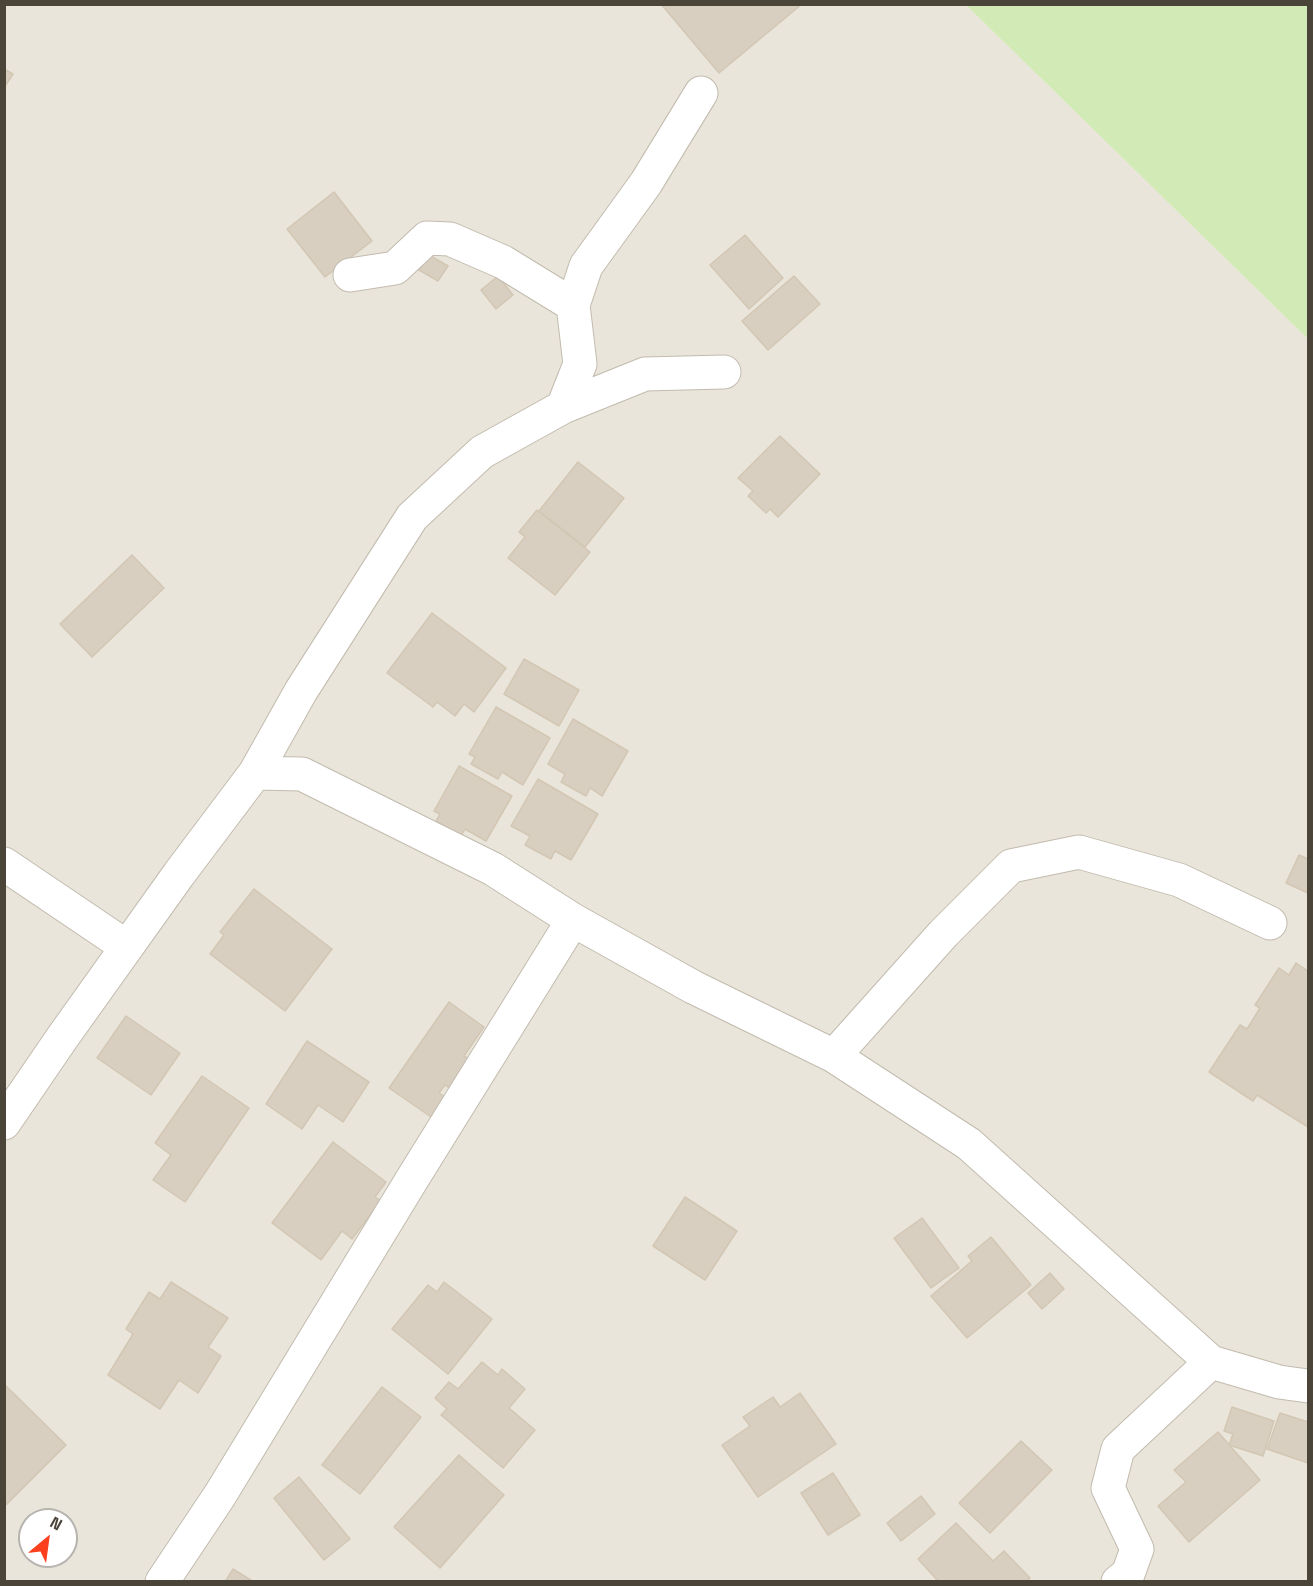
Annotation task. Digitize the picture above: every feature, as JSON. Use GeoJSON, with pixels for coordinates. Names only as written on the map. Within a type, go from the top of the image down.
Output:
{"type":"FeatureCollection","features":[{"type":"Feature","properties":{"kind":"street"},"geometry":{"type":"LineString","coordinates":[[563,407],[580,364],[573,305],[586,266],[646,183],[701,93]]}},
{"type":"Feature","properties":{"kind":"street"},"geometry":{"type":"LineString","coordinates":[[351,275],[395,268],[427,238],[450,239],[503,262],[573,305]]}},
{"type":"Feature","properties":{"kind":"street"},"geometry":{"type":"LineString","coordinates":[[4,1123],[127,947],[255,773],[301,691],[412,517],[482,452],[563,407],[645,374],[723,372]]}},
{"type":"Feature","properties":{"kind":"street"},"geometry":{"type":"LineString","coordinates":[[255,773],[302,774],[493,869],[573,920],[693,987],[834,1056],[969,1144],[1211,1362],[1279,1382],[1308,1386]]}},
{"type":"Feature","properties":{"kind":"street"},"geometry":{"type":"LineString","coordinates":[[834,1056],[942,934],[1011,866],[1078,852],[1179,880],[1270,923]]}},
{"type":"Feature","properties":{"kind":"street"},"geometry":{"type":"LineString","coordinates":[[4,864],[127,947]]}},
{"type":"Feature","properties":{"kind":"street"},"geometry":{"type":"LineString","coordinates":[[162,1581],[220,1495],[573,920]]}},
{"type":"Feature","properties":{"kind":"street"},"geometry":{"type":"LineString","coordinates":[[1118,1581],[1128,1574],[1137,1549],[1108,1488],[1118,1449],[1211,1362]]}},
{"type":"Feature","properties":{"kind":"shaded area"},"geometry":{"type":"Polygon","coordinates":[[[5,5],[966,5],[1308,339],[1308,1581],[5,1582],[5,5]]]}},
{"type":"Feature","properties":{"kind":"green space"},"geometry":{"type":"Polygon","coordinates":[[[966,5],[1308,5],[1308,339],[966,5]]]}},
{"type":"Feature","properties":{"kind":"building"},"geometry":{"type":"Polygon","coordinates":[[[661,4],[802,4],[719,73],[661,4]]]}},
{"type":"Feature","properties":{"kind":"building"},"geometry":{"type":"Polygon","coordinates":[[[4,69],[13,74],[4,88],[4,69]]]}},
{"type":"Feature","properties":{"kind":"building"},"geometry":{"type":"Polygon","coordinates":[[[334,192],[372,241],[325,277],[287,229],[334,192]]]}},
{"type":"Feature","properties":{"kind":"building"},"geometry":{"type":"Polygon","coordinates":[[[745,235],[783,278],[749,309],[710,265],[745,235]]]}},
{"type":"Feature","properties":{"kind":"building"},"geometry":{"type":"Polygon","coordinates":[[[429,255],[448,266],[438,281],[419,270],[429,255]]]}},
{"type":"Feature","properties":{"kind":"building"},"geometry":{"type":"Polygon","coordinates":[[[498,276],[513,295],[496,309],[481,290],[498,276]]]}},
{"type":"Feature","properties":{"kind":"building"},"geometry":{"type":"Polygon","coordinates":[[[794,276],[820,304],[768,350],[742,321],[794,276]]]}},
{"type":"Feature","properties":{"kind":"building"},"geometry":{"type":"Polygon","coordinates":[[[780,436],[820,474],[778,517],[770,509],[766,513],[748,496],[753,491],[738,478],[780,436]]]}},
{"type":"Feature","properties":{"kind":"building"},"geometry":{"type":"Polygon","coordinates":[[[578,462],[624,498],[585,547],[539,511],[578,462]]]}},
{"type":"Feature","properties":{"kind":"building"},"geometry":{"type":"Polygon","coordinates":[[[537,510],[590,552],[555,595],[508,558],[525,537],[519,532],[537,510]]]}},
{"type":"Feature","properties":{"kind":"building"},"geometry":{"type":"Polygon","coordinates":[[[132,555],[164,588],[92,657],[60,624],[132,555]]]}},
{"type":"Feature","properties":{"kind":"building"},"geometry":{"type":"Polygon","coordinates":[[[432,613],[506,668],[474,712],[464,704],[455,716],[437,702],[433,707],[387,673],[432,613]]]}},
{"type":"Feature","properties":{"kind":"building"},"geometry":{"type":"Polygon","coordinates":[[[524,659],[579,690],[559,726],[504,694],[524,659]]]}},
{"type":"Feature","properties":{"kind":"building"},"geometry":{"type":"Polygon","coordinates":[[[496,707],[550,738],[523,785],[502,772],[498,779],[471,764],[475,757],[469,754],[496,707]]]}},
{"type":"Feature","properties":{"kind":"building"},"geometry":{"type":"Polygon","coordinates":[[[573,719],[628,751],[602,796],[590,788],[586,796],[561,782],[565,774],[548,764],[573,719]]]}},
{"type":"Feature","properties":{"kind":"building"},"geometry":{"type":"Polygon","coordinates":[[[459,766],[512,796],[486,841],[465,829],[461,836],[436,821],[440,814],[434,811],[459,766]]]}},
{"type":"Feature","properties":{"kind":"building"},"geometry":{"type":"Polygon","coordinates":[[[538,779],[598,814],[571,860],[555,851],[551,859],[525,845],[530,836],[511,826],[538,779]]]}},
{"type":"Feature","properties":{"kind":"building"},"geometry":{"type":"Polygon","coordinates":[[[1299,855],[1308,859],[1308,893],[1286,883],[1299,855]]]}},
{"type":"Feature","properties":{"kind":"building"},"geometry":{"type":"Polygon","coordinates":[[[254,889],[332,949],[285,1011],[210,954],[224,935],[220,932],[254,889]]]}},
{"type":"Feature","properties":{"kind":"building"},"geometry":{"type":"Polygon","coordinates":[[[1296,963],[1308,971],[1308,1127],[1257,1095],[1253,1101],[1209,1072],[1240,1025],[1247,1029],[1260,1008],[1255,1005],[1279,968],[1289,975],[1296,963]]]}},
{"type":"Feature","properties":{"kind":"building"},"geometry":{"type":"Polygon","coordinates":[[[449,1002],[484,1027],[464,1056],[475,1063],[455,1092],[445,1085],[439,1093],[448,1099],[434,1119],[389,1088],[449,1002]]]}},
{"type":"Feature","properties":{"kind":"building"},"geometry":{"type":"Polygon","coordinates":[[[126,1016],[180,1053],[151,1095],[97,1058],[126,1016]]]}},
{"type":"Feature","properties":{"kind":"building"},"geometry":{"type":"Polygon","coordinates":[[[307,1041],[369,1082],[343,1122],[318,1105],[302,1129],[266,1104],[307,1041]]]}},
{"type":"Feature","properties":{"kind":"building"},"geometry":{"type":"Polygon","coordinates":[[[202,1076],[249,1108],[185,1202],[153,1180],[171,1155],[155,1143],[202,1076]]]}},
{"type":"Feature","properties":{"kind":"building"},"geometry":{"type":"Polygon","coordinates":[[[333,1142],[386,1182],[375,1197],[381,1201],[352,1239],[342,1231],[321,1260],[272,1223],[333,1142]]]}},
{"type":"Feature","properties":{"kind":"building"},"geometry":{"type":"Polygon","coordinates":[[[685,1197],[737,1231],[705,1280],[653,1246],[685,1197]]]}},
{"type":"Feature","properties":{"kind":"building"},"geometry":{"type":"Polygon","coordinates":[[[922,1218],[959,1268],[931,1288],[894,1238],[922,1218]]]}},
{"type":"Feature","properties":{"kind":"building"},"geometry":{"type":"Polygon","coordinates":[[[991,1237],[1031,1285],[967,1338],[931,1296],[972,1261],[968,1256],[991,1237]]]}},
{"type":"Feature","properties":{"kind":"building"},"geometry":{"type":"Polygon","coordinates":[[[1050,1273],[1064,1289],[1042,1309],[1028,1293],[1050,1273]]]}},
{"type":"Feature","properties":{"kind":"building"},"geometry":{"type":"Polygon","coordinates":[[[171,1282],[228,1318],[208,1347],[221,1356],[198,1393],[179,1380],[160,1409],[108,1375],[133,1334],[126,1329],[149,1292],[160,1299],[171,1282]]]}},
{"type":"Feature","properties":{"kind":"building"},"geometry":{"type":"Polygon","coordinates":[[[444,1282],[492,1319],[448,1374],[392,1329],[428,1285],[437,1292],[444,1282]]]}},
{"type":"Feature","properties":{"kind":"building"},"geometry":{"type":"Polygon","coordinates":[[[482,1362],[498,1375],[502,1369],[525,1389],[509,1408],[535,1430],[503,1468],[441,1415],[447,1409],[435,1398],[449,1382],[458,1389],[482,1362]]]}},
{"type":"Feature","properties":{"kind":"building"},"geometry":{"type":"Polygon","coordinates":[[[4,1384],[66,1445],[4,1507],[4,1384]]]}},
{"type":"Feature","properties":{"kind":"building"},"geometry":{"type":"Polygon","coordinates":[[[382,1387],[421,1417],[360,1494],[322,1465],[382,1387]]]}},
{"type":"Feature","properties":{"kind":"building"},"geometry":{"type":"Polygon","coordinates":[[[800,1393],[836,1444],[758,1497],[722,1445],[750,1426],[743,1417],[773,1397],[780,1407],[800,1393]]]}},
{"type":"Feature","properties":{"kind":"building"},"geometry":{"type":"Polygon","coordinates":[[[1232,1407],[1274,1421],[1263,1456],[1229,1445],[1233,1434],[1224,1431],[1232,1407]]]}},
{"type":"Feature","properties":{"kind":"building"},"geometry":{"type":"Polygon","coordinates":[[[1280,1413],[1308,1422],[1308,1463],[1267,1449],[1280,1413]]]}},
{"type":"Feature","properties":{"kind":"building"},"geometry":{"type":"Polygon","coordinates":[[[1218,1432],[1260,1480],[1189,1542],[1158,1506],[1186,1482],[1174,1470],[1218,1432]]]}},
{"type":"Feature","properties":{"kind":"building"},"geometry":{"type":"Polygon","coordinates":[[[1021,1441],[1052,1470],[990,1533],[959,1503],[1021,1441]]]}},
{"type":"Feature","properties":{"kind":"building"},"geometry":{"type":"Polygon","coordinates":[[[459,1455],[504,1495],[440,1568],[394,1527],[459,1455]]]}},
{"type":"Feature","properties":{"kind":"building"},"geometry":{"type":"Polygon","coordinates":[[[833,1473],[860,1515],[828,1535],[801,1493],[833,1473]]]}},
{"type":"Feature","properties":{"kind":"building"},"geometry":{"type":"Polygon","coordinates":[[[299,1477],[350,1539],[324,1560],[274,1498],[299,1477]]]}},
{"type":"Feature","properties":{"kind":"building"},"geometry":{"type":"Polygon","coordinates":[[[921,1496],[935,1514],[901,1541],[887,1523],[921,1496]]]}},
{"type":"Feature","properties":{"kind":"building"},"geometry":{"type":"Polygon","coordinates":[[[956,1523],[993,1561],[1004,1551],[1030,1578],[1026,1582],[939,1582],[918,1559],[956,1523]]]}},
{"type":"Feature","properties":{"kind":"building"},"geometry":{"type":"Polygon","coordinates":[[[233,1569],[254,1582],[225,1582],[233,1569]]]}}]}
